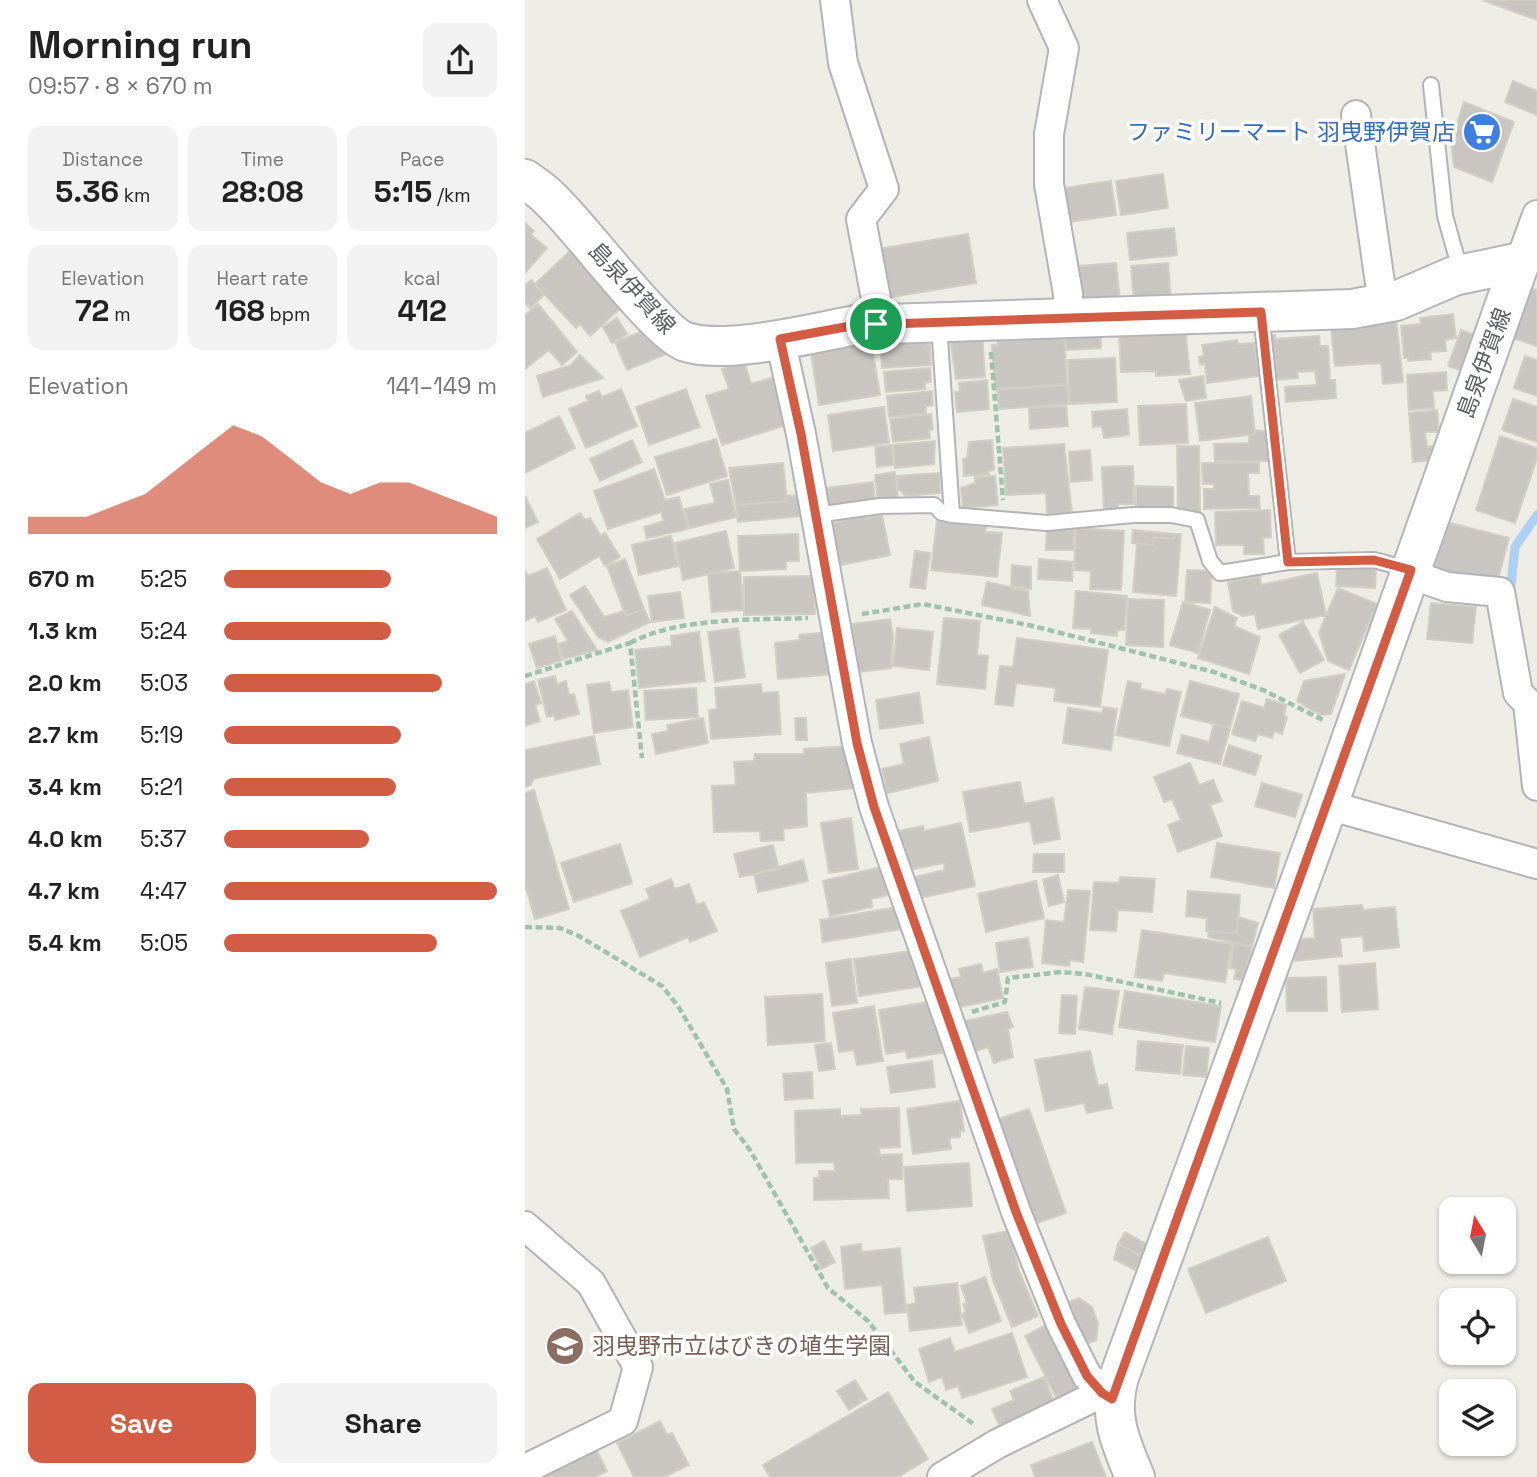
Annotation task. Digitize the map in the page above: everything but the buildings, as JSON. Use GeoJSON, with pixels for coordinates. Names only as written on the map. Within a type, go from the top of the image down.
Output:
{"type":"FeatureCollection","features":[{"type":"Feature","properties":{"kind":"main road","name":"島泉伊賀線"},"geometry":{"type":"LineString","coordinates":[[525,179],[550,198],[661,323],[683,342],[705,346],[780,339],[876,324],[1352,309],[1383,304],[1462,275],[1529,259]]}},
{"type":"Feature","properties":{"kind":"main road","name":"島泉伊賀線"},"geometry":{"type":"LineString","coordinates":[[1107,1396],[1328,805],[1410,572],[1529,259]]}},
{"type":"Feature","properties":{"kind":"main road"},"geometry":{"type":"LineString","coordinates":[[1107,1396],[1135,1477]]}},
{"type":"Feature","properties":{"kind":"street"},"geometry":{"type":"LineString","coordinates":[[835,0],[843,63],[884,188],[861,219],[876,299],[876,324]]}},
{"type":"Feature","properties":{"kind":"street"},"geometry":{"type":"LineString","coordinates":[[1042,0],[1064,48],[1049,134],[1049,184],[1068,294],[1068,317]]}},
{"type":"Feature","properties":{"kind":"street"},"geometry":{"type":"LineString","coordinates":[[1356,115],[1383,304]]}},
{"type":"Feature","properties":{"kind":"street"},"geometry":{"type":"LineString","coordinates":[[1529,259],[1537,215]]}},
{"type":"Feature","properties":{"kind":"street"},"geometry":{"type":"LineString","coordinates":[[780,339],[816,515],[857,743],[874,807],[1016,1212],[1061,1324],[1087,1376],[1107,1396],[997,1444],[942,1477]]}},
{"type":"Feature","properties":{"kind":"street"},"geometry":{"type":"LineString","coordinates":[[1410,572],[1447,587],[1500,592],[1518,693],[1533,705],[1537,786]]}},
{"type":"Feature","properties":{"kind":"street"},"geometry":{"type":"LineString","coordinates":[[1328,805],[1537,864]]}},
{"type":"Feature","properties":{"kind":"street"},"geometry":{"type":"LineString","coordinates":[[525,1226],[591,1283],[638,1367],[623,1421],[525,1469]]}},
{"type":"Feature","properties":{"kind":"lane"},"geometry":{"type":"LineString","coordinates":[[1431,85],[1445,216],[1450,241],[1462,275]]}},
{"type":"Feature","properties":{"kind":"lane"},"geometry":{"type":"LineString","coordinates":[[1261,312],[1288,562]]}},
{"type":"Feature","properties":{"kind":"lane"},"geometry":{"type":"LineString","coordinates":[[939,322],[952,514]]}},
{"type":"Feature","properties":{"kind":"lane"},"geometry":{"type":"LineString","coordinates":[[816,515],[880,506],[934,505],[941,513],[1047,523],[1171,515],[1197,520],[1210,561],[1220,573],[1288,562],[1374,560],[1410,572]]}},
{"type":"Feature","properties":{"kind":"path"},"geometry":{"type":"LineString","coordinates":[[988,321],[1004,519]]}},
{"type":"Feature","properties":{"kind":"path"},"geometry":{"type":"LineString","coordinates":[[525,676],[630,643],[650,632],[748,620],[835,617],[923,604],[944,606],[1214,672],[1263,690],[1324,720]]}},
{"type":"Feature","properties":{"kind":"path"},"geometry":{"type":"LineString","coordinates":[[630,643],[642,758]]}},
{"type":"Feature","properties":{"kind":"path"},"geometry":{"type":"LineString","coordinates":[[525,927],[560,928],[579,936],[662,986],[678,1006],[727,1089],[734,1129],[750,1150],[828,1289],[868,1321],[915,1382],[964,1416],[997,1444]]}},
{"type":"Feature","properties":{"kind":"path"},"geometry":{"type":"LineString","coordinates":[[950,1020],[1005,1002],[1008,978],[1061,972],[1085,974],[1230,1005],[1253,1006]]}},
{"type":"Feature","properties":{"kind":"waterway"},"geometry":{"type":"LineString","coordinates":[[1510,594],[1515,547],[1537,515]]}},
{"type":"Feature","properties":{"kind":"place","name":"ファミリーマート 羽曳野伊賀店"},"geometry":{"type":"Point","coordinates":[1482,132]}},
{"type":"Feature","properties":{"kind":"place","name":"羽曳野市立はびきの埴生学園"},"geometry":{"type":"Point","coordinates":[565,1346]}},
{"type":"Feature","properties":{"kind":"route"},"geometry":{"type":"LineString","coordinates":[[1261,312],[1288,562],[1374,560],[1411,570],[1112,1399],[1102,1393],[1087,1376],[1061,1324],[1016,1212],[906,891],[874,807],[857,743],[801,434],[780,339],[876,324],[1261,312]]}}]}
